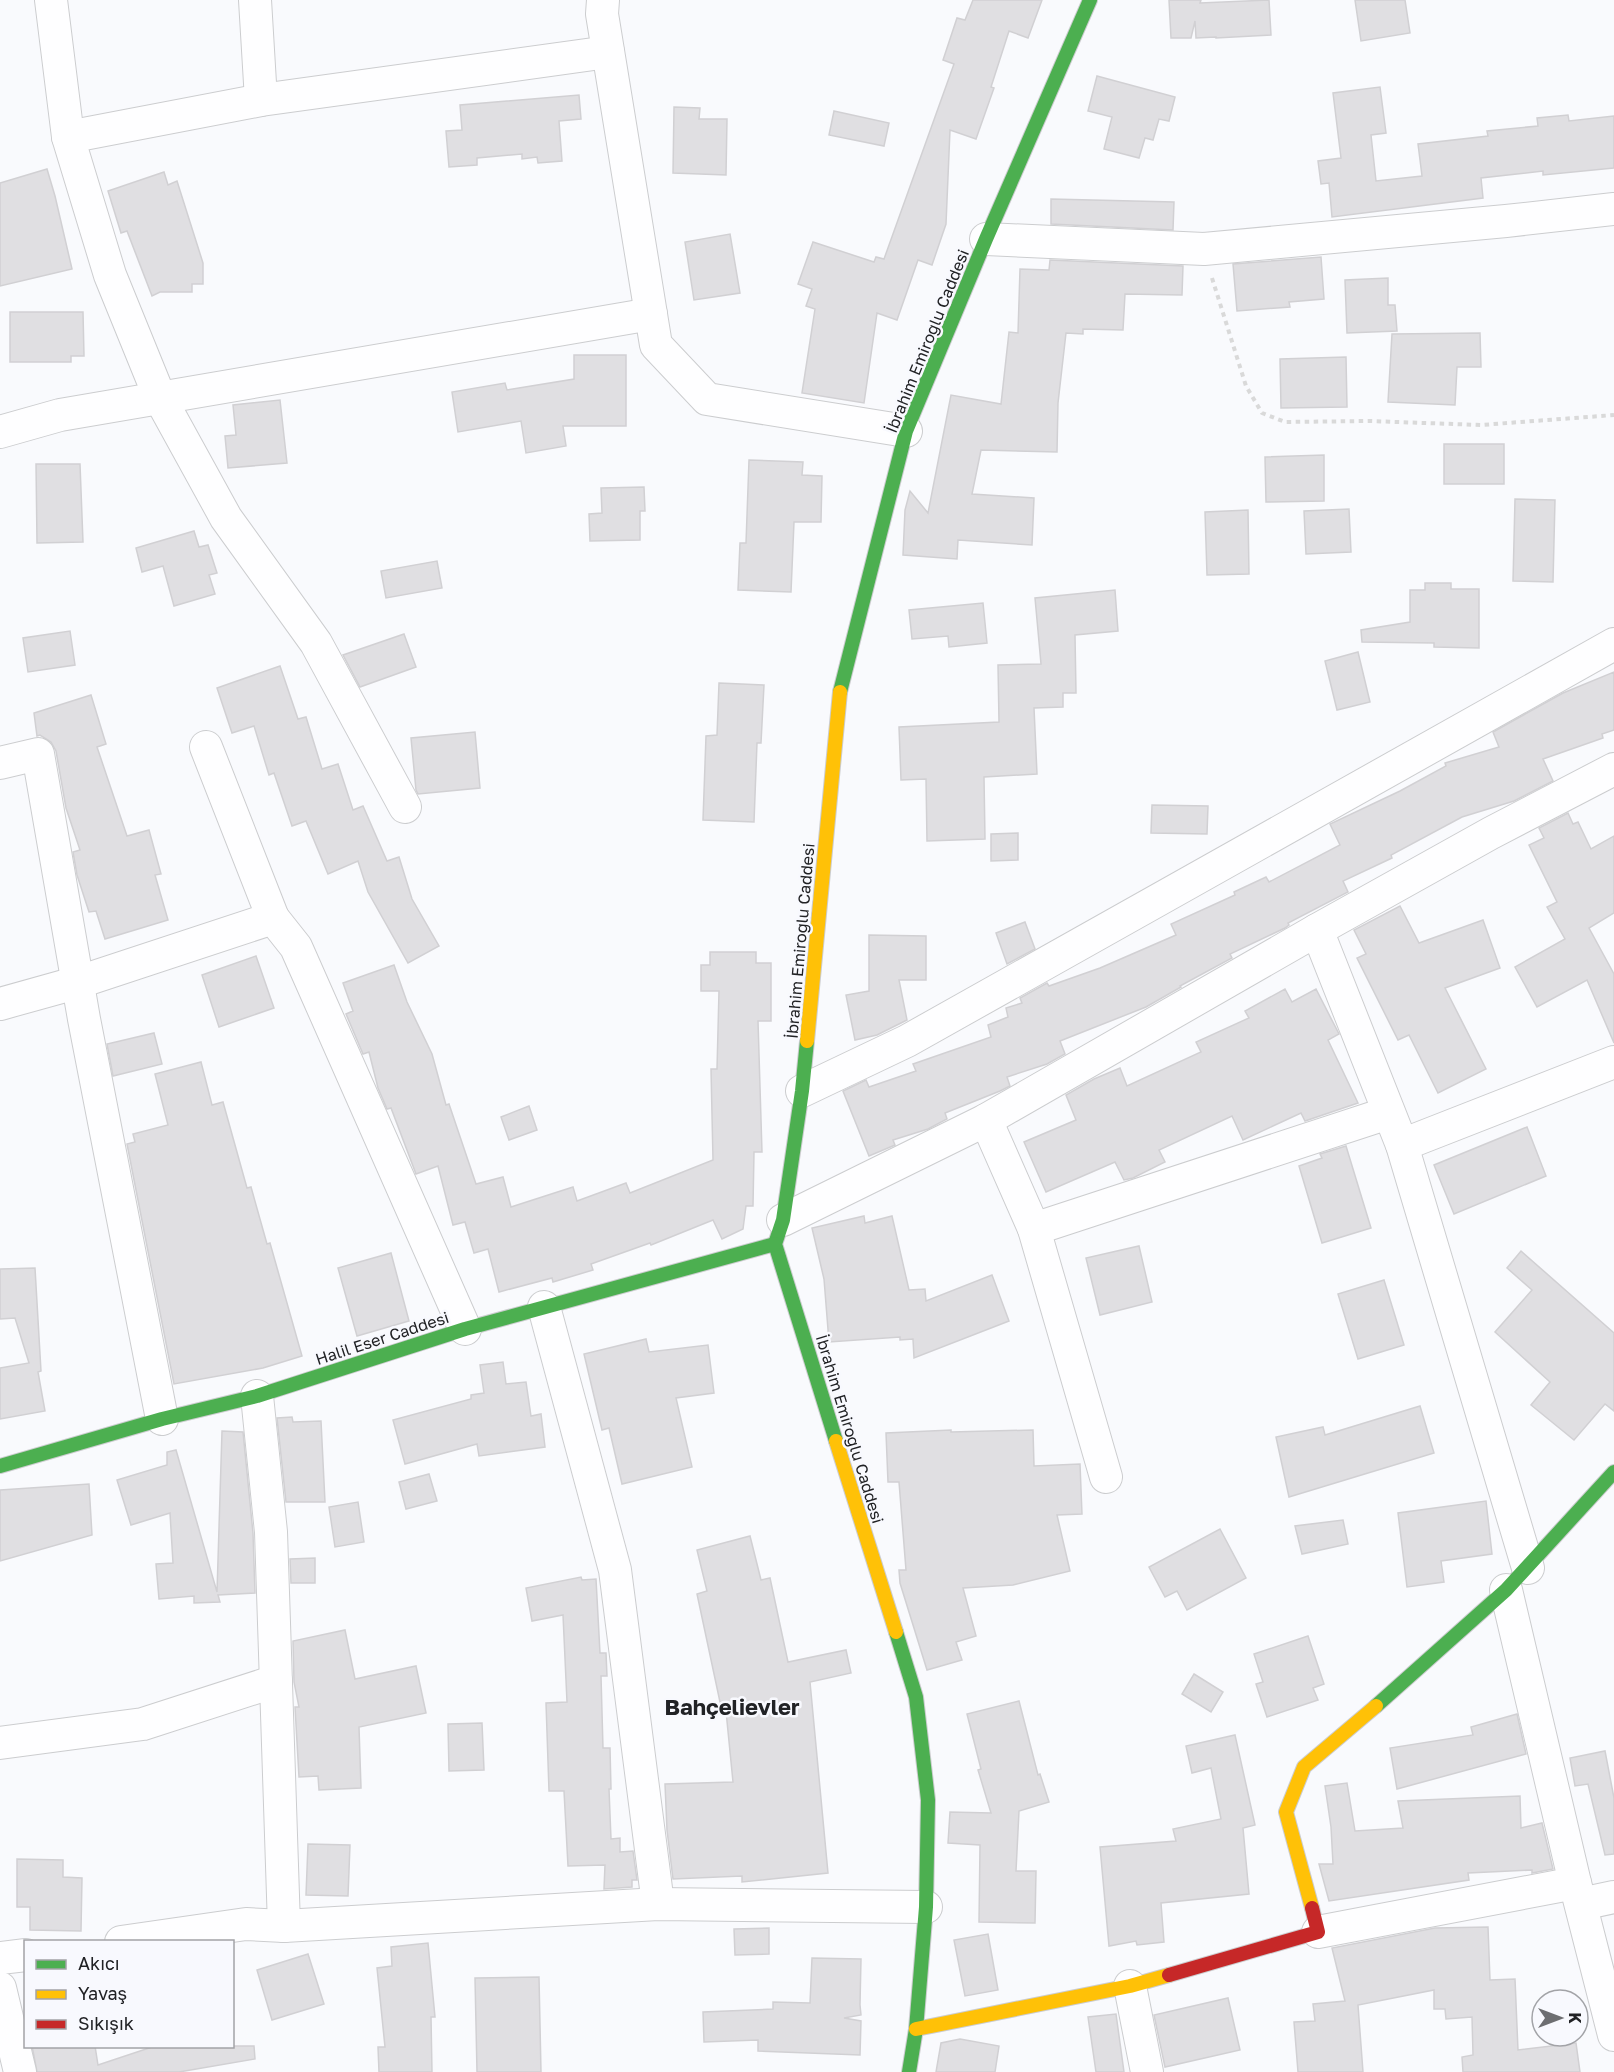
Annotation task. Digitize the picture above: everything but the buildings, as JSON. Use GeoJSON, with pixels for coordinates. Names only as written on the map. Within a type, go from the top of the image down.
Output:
{"type":"FeatureCollection","features":[{"type":"Feature","properties":{"kind":"street"},"geometry":{"type":"LineString","coordinates":[[51,0],[68,137],[110,275],[160,398],[226,518],[316,643],[405,807]]}},
{"type":"Feature","properties":{"kind":"street"},"geometry":{"type":"LineString","coordinates":[[255,0],[261,100]]}},
{"type":"Feature","properties":{"kind":"street"},"geometry":{"type":"LineString","coordinates":[[603,0],[602,14],[656,345],[707,399],[906,431]]}},
{"type":"Feature","properties":{"kind":"street","name":"İbrahim Emiroğlu Caddesi"},"geometry":{"type":"LineString","coordinates":[[909,2072],[916,2030],[926,1907],[928,1800],[916,1697],[779,1232],[802,1091],[840,692],[906,431],[986,239],[1090,0]]}},
{"type":"Feature","properties":{"kind":"street"},"geometry":{"type":"LineString","coordinates":[[68,137],[261,100],[608,52]]}},
{"type":"Feature","properties":{"kind":"street"},"geometry":{"type":"LineString","coordinates":[[986,239],[1204,249],[1614,209]]}},
{"type":"Feature","properties":{"kind":"street"},"geometry":{"type":"LineString","coordinates":[[0,432],[60,415],[651,314]]}},
{"type":"Feature","properties":{"kind":"street"},"geometry":{"type":"LineString","coordinates":[[802,1091],[907,1041],[1614,644]]}},
{"type":"Feature","properties":{"kind":"street"},"geometry":{"type":"LineString","coordinates":[[206,747],[273,918],[296,947],[465,1329]]}},
{"type":"Feature","properties":{"kind":"street"},"geometry":{"type":"LineString","coordinates":[[0,763],[38,754],[84,1019],[162,1419]]}},
{"type":"Feature","properties":{"kind":"street"},"geometry":{"type":"LineString","coordinates":[[779,1232],[986,1120],[1491,833],[1614,769]]}},
{"type":"Feature","properties":{"kind":"street"},"geometry":{"type":"LineString","coordinates":[[0,1004],[79,982],[273,918]]}},
{"type":"Feature","properties":{"kind":"street"},"geometry":{"type":"LineString","coordinates":[[1317,930],[1401,1145],[1528,1568]]}},
{"type":"Feature","properties":{"kind":"street"},"geometry":{"type":"LineString","coordinates":[[1401,1145],[1614,1062]]}},
{"type":"Feature","properties":{"kind":"street"},"geometry":{"type":"LineString","coordinates":[[1034,1229],[1389,1113]]}},
{"type":"Feature","properties":{"kind":"street"},"geometry":{"type":"LineString","coordinates":[[986,1120],[1034,1229],[1106,1477]]}},
{"type":"Feature","properties":{"kind":"street","name":"Halil Eser Caddesi"},"geometry":{"type":"LineString","coordinates":[[0,1466],[162,1419],[257,1396],[779,1232]]}},
{"type":"Feature","properties":{"kind":"street"},"geometry":{"type":"LineString","coordinates":[[544,1307],[615,1570],[657,1904]]}},
{"type":"Feature","properties":{"kind":"street"},"geometry":{"type":"LineString","coordinates":[[257,1396],[271,1532],[284,1926]]}},
{"type":"Feature","properties":{"kind":"street"},"geometry":{"type":"LineString","coordinates":[[1317,1932],[1286,1812],[1304,1767],[1413,1674],[1506,1590],[1614,1472]]}},
{"type":"Feature","properties":{"kind":"street"},"geometry":{"type":"LineString","coordinates":[[1506,1590],[1614,2035]]}},
{"type":"Feature","properties":{"kind":"street"},"geometry":{"type":"LineString","coordinates":[[0,1743],[143,1725],[276,1682]]}},
{"type":"Feature","properties":{"kind":"street"},"geometry":{"type":"LineString","coordinates":[[916,2030],[1130,1986],[1317,1932],[1578,1893],[1614,1897]]}},
{"type":"Feature","properties":{"kind":"street"},"geometry":{"type":"LineString","coordinates":[[128,1940],[246,1924],[284,1926],[657,1904],[926,1907]]}},
{"type":"Feature","properties":{"kind":"street"},"geometry":{"type":"LineString","coordinates":[[0,1958],[24,1955]]}},
{"type":"Feature","properties":{"kind":"street"},"geometry":{"type":"LineString","coordinates":[[1130,1986],[1147,2072]]}},
{"type":"Feature","properties":{"kind":"street"},"geometry":{"type":"LineString","coordinates":[[0,1988],[20,2072]]}},
{"type":"Feature","properties":{"kind":"path"},"geometry":{"type":"LineString","coordinates":[[1204,249],[1246,386],[1262,413],[1285,422],[1369,421],[1481,425],[1614,415]]}},
{"type":"Feature","properties":{"kind":"traffic: fast"},"geometry":{"type":"LineString","coordinates":[[840,692],[906,431],[986,239],[1090,0]]}},
{"type":"Feature","properties":{"kind":"traffic: fast"},"geometry":{"type":"LineString","coordinates":[[807,1041],[783,1220],[775,1244],[836,1441]]}},
{"type":"Feature","properties":{"kind":"traffic: fast"},"geometry":{"type":"LineString","coordinates":[[0,1466],[162,1419],[257,1396],[465,1329],[775,1244]]}},
{"type":"Feature","properties":{"kind":"traffic: fast"},"geometry":{"type":"LineString","coordinates":[[1376,1706],[1506,1590],[1614,1472]]}},
{"type":"Feature","properties":{"kind":"traffic: fast"},"geometry":{"type":"LineString","coordinates":[[896,1632],[916,1697],[928,1800],[926,1907],[916,2029],[909,2072]]}},
{"type":"Feature","properties":{"kind":"traffic: slow"},"geometry":{"type":"LineString","coordinates":[[807,1041],[840,692]]}},
{"type":"Feature","properties":{"kind":"traffic: slow"},"geometry":{"type":"LineString","coordinates":[[836,1441],[896,1632]]}},
{"type":"Feature","properties":{"kind":"traffic: slow"},"geometry":{"type":"LineString","coordinates":[[1312,1908],[1286,1812],[1304,1767],[1376,1706]]}},
{"type":"Feature","properties":{"kind":"traffic: slow"},"geometry":{"type":"LineString","coordinates":[[916,2029],[1130,1986],[1169,1975]]}},
{"type":"Feature","properties":{"kind":"traffic: jam"},"geometry":{"type":"LineString","coordinates":[[1169,1975],[1318,1932],[1312,1908]]}},
{"type":"Feature","properties":{"kind":"district","name":"Bahçelievler"},"geometry":{"type":"Point","coordinates":[732,1707]}}]}
